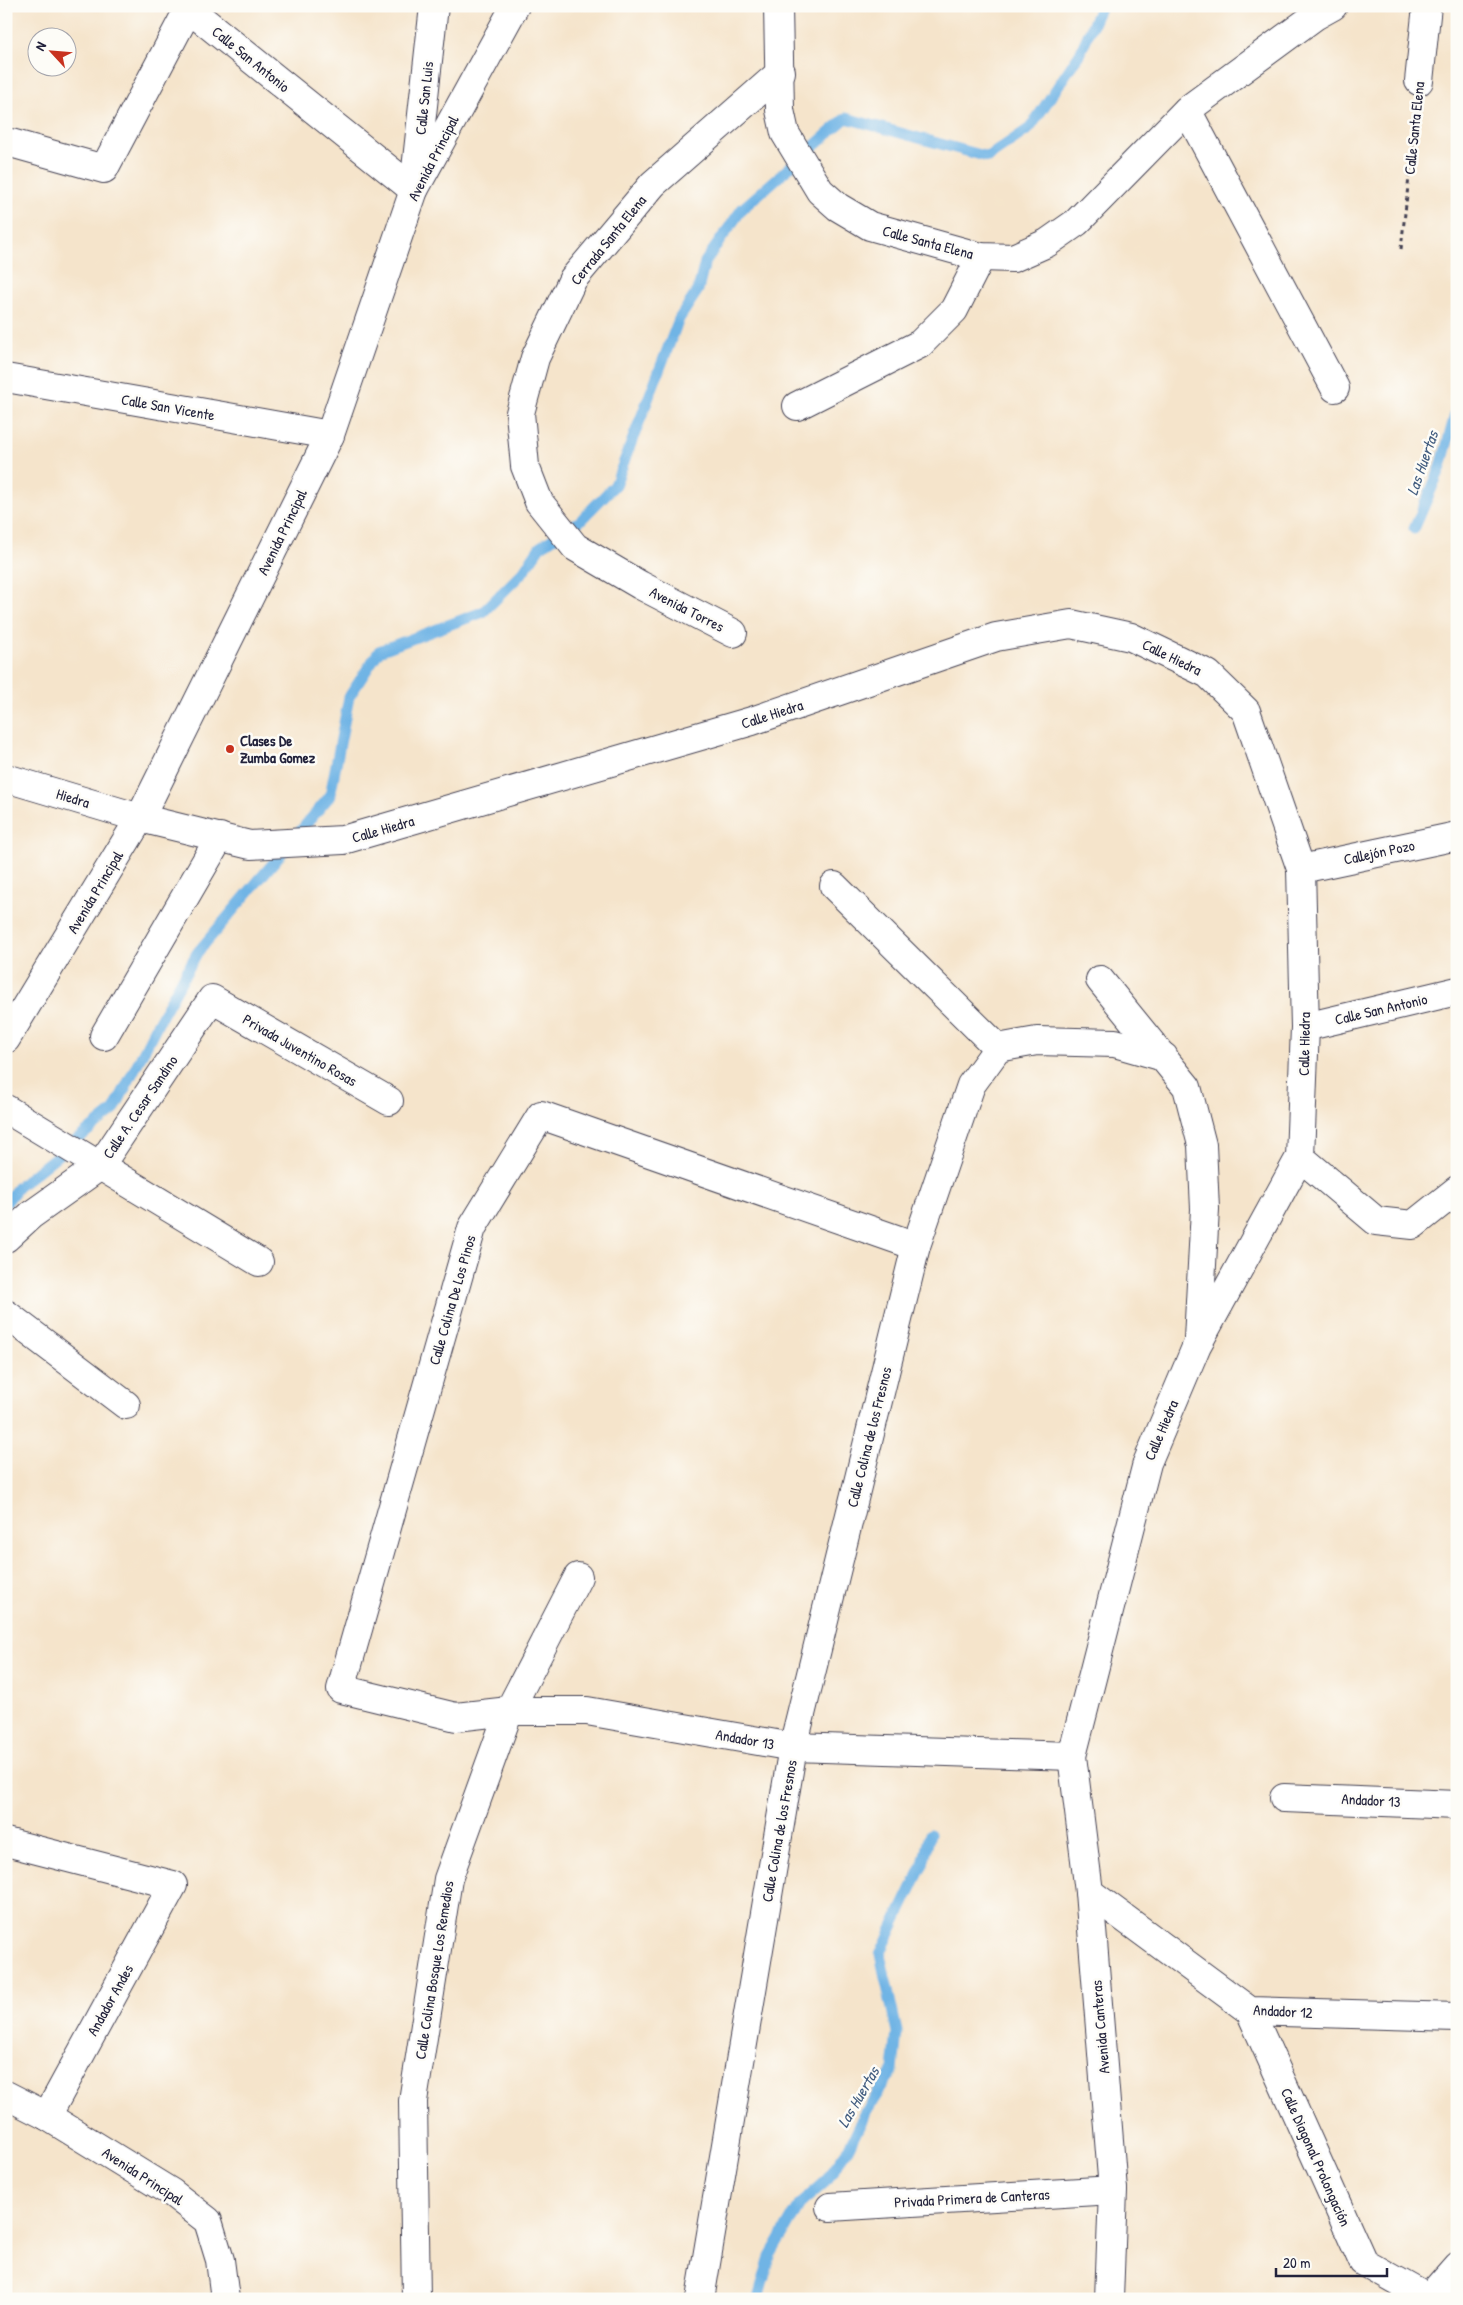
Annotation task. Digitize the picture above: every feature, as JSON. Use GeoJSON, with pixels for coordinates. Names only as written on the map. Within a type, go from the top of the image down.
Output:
{"type":"FeatureCollection","features":[{"type":"Feature","properties":{"kind":"street","name":"Calle San Luis"},"geometry":{"type":"LineString","coordinates":[[414,190],[434,6]]}},
{"type":"Feature","properties":{"kind":"street","name":"Avenida Principal"},"geometry":{"type":"LineString","coordinates":[[6,1039],[140,818],[330,435],[414,190],[515,6]]}},
{"type":"Feature","properties":{"kind":"street","name":"Calle Santa Elena"},"geometry":{"type":"LineString","coordinates":[[778,6],[781,72],[780,110],[785,133],[820,191],[838,207],[870,226],[981,257],[1012,258],[1047,243],[1077,222],[1187,110],[1315,16],[1332,6]]}},
{"type":"Feature","properties":{"kind":"street","name":"Calle Santa Elena"},"geometry":{"type":"LineString","coordinates":[[1419,81],[1427,6]]}},
{"type":"Feature","properties":{"kind":"street","name":"Calle San Antonio"},"geometry":{"type":"LineString","coordinates":[[11,143],[104,169],[189,8],[414,190]]}},
{"type":"Feature","properties":{"kind":"street","name":"Cerrada Santa Elena"},"geometry":{"type":"LineString","coordinates":[[640,585],[576,547],[539,502],[525,466],[520,413],[535,358],[573,279],[653,184],[781,72]]}},
{"type":"Feature","properties":{"kind":"street"},"geometry":{"type":"LineString","coordinates":[[1187,110],[1335,388]]}},
{"type":"Feature","properties":{"kind":"street"},"geometry":{"type":"LineString","coordinates":[[797,406],[920,344],[954,310],[981,257]]}},
{"type":"Feature","properties":{"kind":"street","name":"Calle San Vicente"},"geometry":{"type":"LineString","coordinates":[[6,378],[330,435]]}},
{"type":"Feature","properties":{"kind":"street","name":"Avenida Torres"},"geometry":{"type":"LineString","coordinates":[[640,585],[733,633]]}},
{"type":"Feature","properties":{"kind":"street","name":"Calle Hiedra"},"geometry":{"type":"LineString","coordinates":[[140,818],[250,845],[343,840],[752,721],[996,637],[1071,624],[1131,637],[1208,674],[1246,711],[1301,869],[1305,1027],[1300,1157],[1197,1346],[1147,1463],[1072,1756]]}},
{"type":"Feature","properties":{"kind":"street","name":"Hiedra"},"geometry":{"type":"LineString","coordinates":[[6,778],[140,818]]}},
{"type":"Feature","properties":{"kind":"street","name":"Callejón Pozo"},"geometry":{"type":"LineString","coordinates":[[1301,869],[1457,836]]}},
{"type":"Feature","properties":{"kind":"street"},"geometry":{"type":"LineString","coordinates":[[104,1036],[220,837]]}},
{"type":"Feature","properties":{"kind":"street"},"geometry":{"type":"LineString","coordinates":[[834,886],[998,1048],[1037,1041],[1115,1043],[1164,1057]]}},
{"type":"Feature","properties":{"kind":"street"},"geometry":{"type":"LineString","coordinates":[[1100,980],[1187,1087],[1202,1145],[1205,1209],[1197,1346]]}},
{"type":"Feature","properties":{"kind":"street","name":"Calle San Antonio"},"geometry":{"type":"LineString","coordinates":[[1305,1027],[1457,991]]}},
{"type":"Feature","properties":{"kind":"street","name":"Privada Juventino Rosas"},"geometry":{"type":"LineString","coordinates":[[212,999],[389,1101]]}},
{"type":"Feature","properties":{"kind":"street","name":"Calle A. Cesar Sandino"},"geometry":{"type":"LineString","coordinates":[[6,1238],[89,1160],[212,999]]}},
{"type":"Feature","properties":{"kind":"street","name":"Calle Colina de los Fresnos"},"geometry":{"type":"LineString","coordinates":[[700,2299],[793,1748],[916,1246],[971,1085],[998,1048]]}},
{"type":"Feature","properties":{"kind":"street"},"geometry":{"type":"LineString","coordinates":[[7,1110],[259,1262]]}},
{"type":"Feature","properties":{"kind":"street","name":"Calle Colina De Los Pinos"},"geometry":{"type":"LineString","coordinates":[[509,1710],[456,1717],[342,1689],[472,1228],[541,1115],[916,1246]]}},
{"type":"Feature","properties":{"kind":"street"},"geometry":{"type":"LineString","coordinates":[[1300,1157],[1376,1221],[1412,1225],[1457,1190]]}},
{"type":"Feature","properties":{"kind":"street"},"geometry":{"type":"LineString","coordinates":[[6,1314],[126,1405]]}},
{"type":"Feature","properties":{"kind":"street","name":"Calle Colina Bosque Los Remedios"},"geometry":{"type":"LineString","coordinates":[[416,2299],[413,2101],[448,1878],[509,1710],[578,1578]]}},
{"type":"Feature","properties":{"kind":"street","name":"Andador 13"},"geometry":{"type":"LineString","coordinates":[[509,1710],[587,1710],[793,1748],[1072,1756]]}},
{"type":"Feature","properties":{"kind":"street","name":"Avenida Canteras"},"geometry":{"type":"LineString","coordinates":[[1072,1756],[1089,1892],[1114,2190],[1109,2299]]}},
{"type":"Feature","properties":{"kind":"street","name":"Andador 13"},"geometry":{"type":"LineString","coordinates":[[1284,1798],[1457,1805]]}},
{"type":"Feature","properties":{"kind":"street","name":"Andador Andes"},"geometry":{"type":"LineString","coordinates":[[6,1842],[173,1884],[47,2116]]}},
{"type":"Feature","properties":{"kind":"street","name":"Andador 12"},"geometry":{"type":"LineString","coordinates":[[1089,1892],[1250,2011],[1457,2017]]}},
{"type":"Feature","properties":{"kind":"street","name":"Calle Diagonal Prolongación"},"geometry":{"type":"LineString","coordinates":[[1250,2011],[1363,2262],[1428,2298]]}},
{"type":"Feature","properties":{"kind":"street","name":"Avenida Principal"},"geometry":{"type":"LineString","coordinates":[[6,2095],[47,2116],[172,2193],[208,2221],[220,2260],[225,2299]]}},
{"type":"Feature","properties":{"kind":"street","name":"Privada Primera de Canteras"},"geometry":{"type":"LineString","coordinates":[[830,2207],[1114,2190]]}},
{"type":"Feature","properties":{"kind":"street"},"geometry":{"type":"LineString","coordinates":[[1428,2298],[1457,2266]]}},
{"type":"Feature","properties":{"kind":"path","name":"Calle Santa Elena"},"geometry":{"type":"LineString","coordinates":[[1401,249],[1419,81]]}},
{"type":"Feature","properties":{"kind":"waterway"},"geometry":{"type":"LineString","coordinates":[[6,1203],[18,1187],[114,1110],[159,1021],[197,953],[330,796],[349,697],[379,651],[483,612],[523,572],[540,547],[580,521],[615,485],[679,319],[698,290],[705,262],[742,209],[846,118],[988,157],[1030,128],[1080,53],[1101,6]]}},
{"type":"Feature","properties":{"kind":"waterway","name":"Las Huertas"},"geometry":{"type":"LineString","coordinates":[[1414,529],[1441,467],[1457,407]]}},
{"type":"Feature","properties":{"kind":"waterway","name":"Las Huertas"},"geometry":{"type":"LineString","coordinates":[[758,2299],[770,2256],[800,2204],[823,2184],[848,2149],[867,2110],[893,2070],[897,2032],[880,1954],[923,1864],[930,1834]]}},
{"type":"Feature","properties":{"kind":"place","name":"Clases De Zumba Gomez"},"geometry":{"type":"Point","coordinates":[230,749]}}]}
